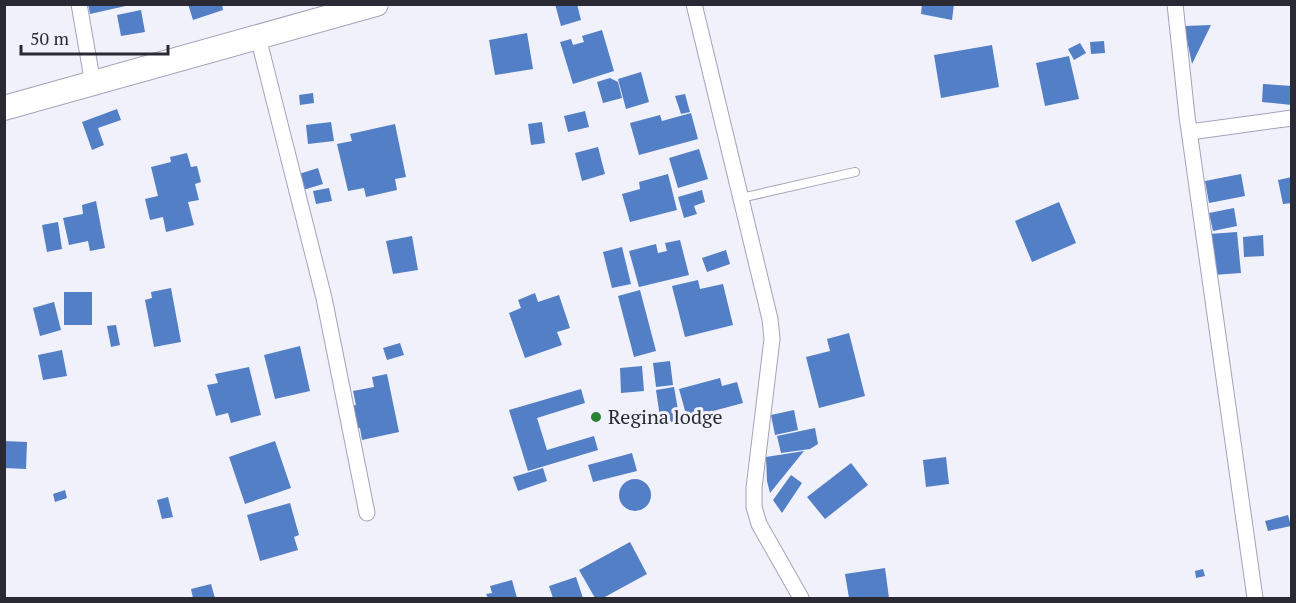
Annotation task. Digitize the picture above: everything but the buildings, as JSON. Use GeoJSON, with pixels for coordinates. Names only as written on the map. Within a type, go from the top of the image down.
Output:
{"type":"FeatureCollection","features":[{"type":"Feature","properties":{"kind":"main road"},"geometry":{"type":"LineString","coordinates":[[4,108],[376,4]]}},
{"type":"Feature","properties":{"kind":"street"},"geometry":{"type":"LineString","coordinates":[[79,4],[93,84]]}},
{"type":"Feature","properties":{"kind":"street"},"geometry":{"type":"LineString","coordinates":[[694,4],[770,319],[772,339],[754,488],[754,507],[759,524],[801,598]]}},
{"type":"Feature","properties":{"kind":"street"},"geometry":{"type":"LineString","coordinates":[[1175,4],[1190,132],[1255,598]]}},
{"type":"Feature","properties":{"kind":"street"},"geometry":{"type":"LineString","coordinates":[[258,38],[324,298],[367,513]]}},
{"type":"Feature","properties":{"kind":"street"},"geometry":{"type":"LineString","coordinates":[[1190,132],[1292,118]]}},
{"type":"Feature","properties":{"kind":"lane"},"geometry":{"type":"LineString","coordinates":[[741,198],[855,172]]}},
{"type":"Feature","properties":{"kind":"place","name":"Regina lodge"},"geometry":{"type":"Point","coordinates":[596,417]}}]}
